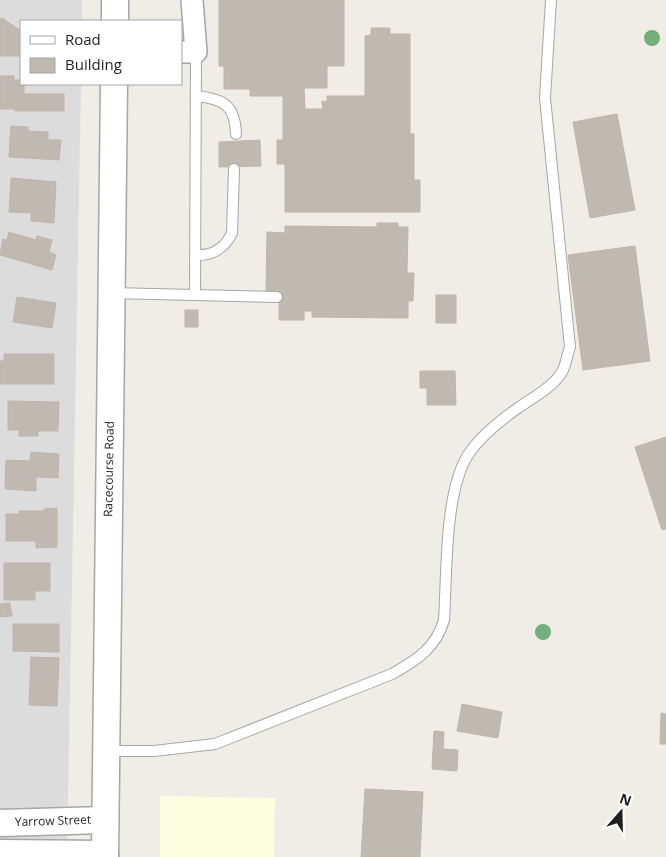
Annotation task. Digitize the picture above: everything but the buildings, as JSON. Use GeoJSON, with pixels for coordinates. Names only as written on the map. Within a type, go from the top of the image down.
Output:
{"type":"FeatureCollection","features":[{"type":"Feature","properties":{"kind":"street"},"geometry":{"type":"LineString","coordinates":[[115,0],[115,20]]}},
{"type":"Feature","properties":{"kind":"street"},"geometry":{"type":"LineString","coordinates":[[189,52],[192,0]]}},
{"type":"Feature","properties":{"kind":"street","name":"Racecourse Road"},"geometry":{"type":"LineString","coordinates":[[105,856],[114,85]]}},
{"type":"Feature","properties":{"kind":"street","name":"Yarrow Street"},"geometry":{"type":"LineString","coordinates":[[0,823],[105,820]]}},
{"type":"Feature","properties":{"kind":"street"},"geometry":{"type":"LineString","coordinates":[[0,853],[105,856]]}},
{"type":"Feature","properties":{"kind":"lane"},"geometry":{"type":"LineString","coordinates":[[106,751],[154,751],[215,744],[392,674],[414,662],[431,646],[440,633],[444,620],[450,513],[457,478],[470,452],[489,432],[516,409],[548,387],[562,372],[570,347],[544,98],[551,0]]}},
{"type":"Feature","properties":{"kind":"lane"},"geometry":{"type":"LineString","coordinates":[[189,52],[196,96],[195,295]]}},
{"type":"Feature","properties":{"kind":"lane"},"geometry":{"type":"LineString","coordinates":[[196,96],[214,98],[228,105],[233,115],[236,134]]}},
{"type":"Feature","properties":{"kind":"lane"},"geometry":{"type":"LineString","coordinates":[[196,255],[204,255],[216,251],[232,234],[234,169]]}},
{"type":"Feature","properties":{"kind":"lane"},"geometry":{"type":"LineString","coordinates":[[111,292],[277,298]]}},
{"type":"Feature","properties":{"kind":"shaded area"},"geometry":{"type":"Polygon","coordinates":[[[0,0],[82,0],[82,20],[20,20],[20,85],[81,85],[67,857],[0,857],[0,0]]]}},
{"type":"Feature","properties":{"kind":"shaded area"},"geometry":{"type":"Polygon","coordinates":[[[160,796],[275,798],[274,857],[160,857],[160,796]]]}}]}
